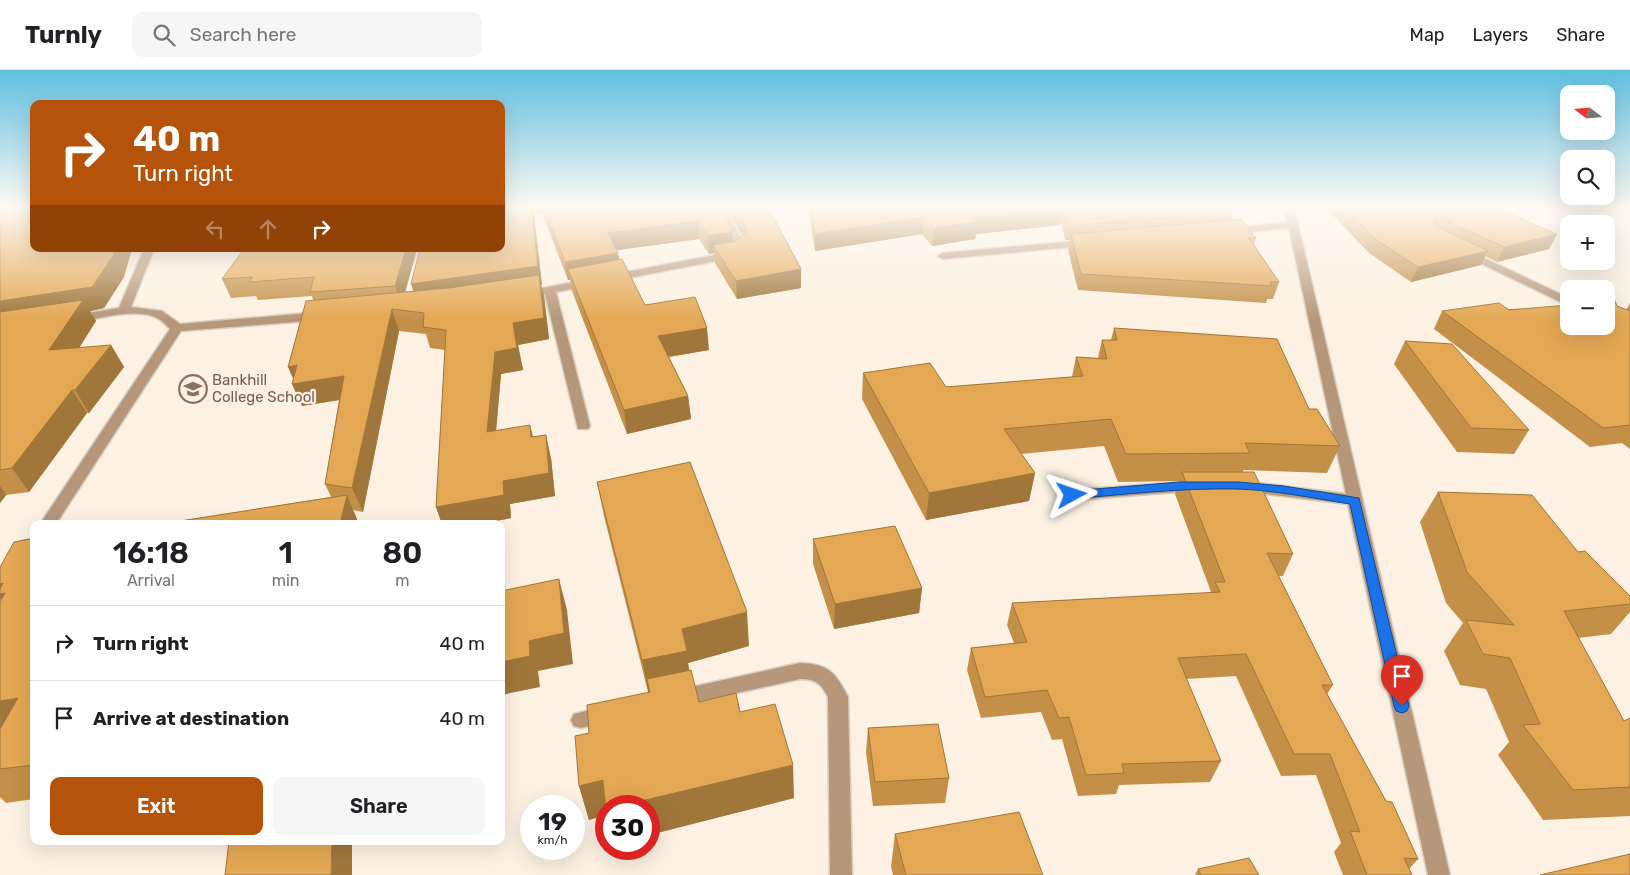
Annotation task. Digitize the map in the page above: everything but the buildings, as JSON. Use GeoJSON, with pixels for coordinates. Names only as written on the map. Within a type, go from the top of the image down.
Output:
{"type":"FeatureCollection","features":[{"type":"Feature","properties":{"kind":"street"},"geometry":{"type":"LineString","coordinates":[[507,297],[733,255],[740,250],[739,245]]}},
{"type":"Feature","properties":{"kind":"street"},"geometry":{"type":"LineString","coordinates":[[943,256],[1070,245]]}},
{"type":"Feature","properties":{"kind":"street"},"geometry":{"type":"LineString","coordinates":[[1297,245],[1440,875]]}},
{"type":"Feature","properties":{"kind":"street"},"geometry":{"type":"LineString","coordinates":[[1458,248],[1560,299]]}},
{"type":"Feature","properties":{"kind":"street"},"geometry":{"type":"LineString","coordinates":[[124,312],[148,252]]}},
{"type":"Feature","properties":{"kind":"street"},"geometry":{"type":"LineString","coordinates":[[550,290],[583,426]]}},
{"type":"Feature","properties":{"kind":"street"},"geometry":{"type":"LineString","coordinates":[[57,322],[124,312],[158,314],[166,318],[177,328],[331,316]]}},
{"type":"Feature","properties":{"kind":"street"},"geometry":{"type":"LineString","coordinates":[[51,520],[177,328]]}},
{"type":"Feature","properties":{"kind":"street"},"geometry":{"type":"LineString","coordinates":[[1072,495],[1179,486],[1208,486]]}},
{"type":"Feature","properties":{"kind":"street"},"geometry":{"type":"LineString","coordinates":[[1228,486],[1284,490],[1355,500]]}},
{"type":"Feature","properties":{"kind":"street"},"geometry":{"type":"LineString","coordinates":[[657,703],[800,671],[815,671],[826,676],[838,697],[841,875]]}},
{"type":"Feature","properties":{"kind":"street"},"geometry":{"type":"LineString","coordinates":[[582,720],[629,709]]}},
{"type":"Feature","properties":{"kind":"place","name":"Bankhill College School"},"geometry":{"type":"Point","coordinates":[193,389]}},
{"type":"Feature","properties":{"kind":"route"},"geometry":{"type":"LineString","coordinates":[[1072,495],[1179,486],[1238,486],[1355,500],[1402,706]]}}]}
